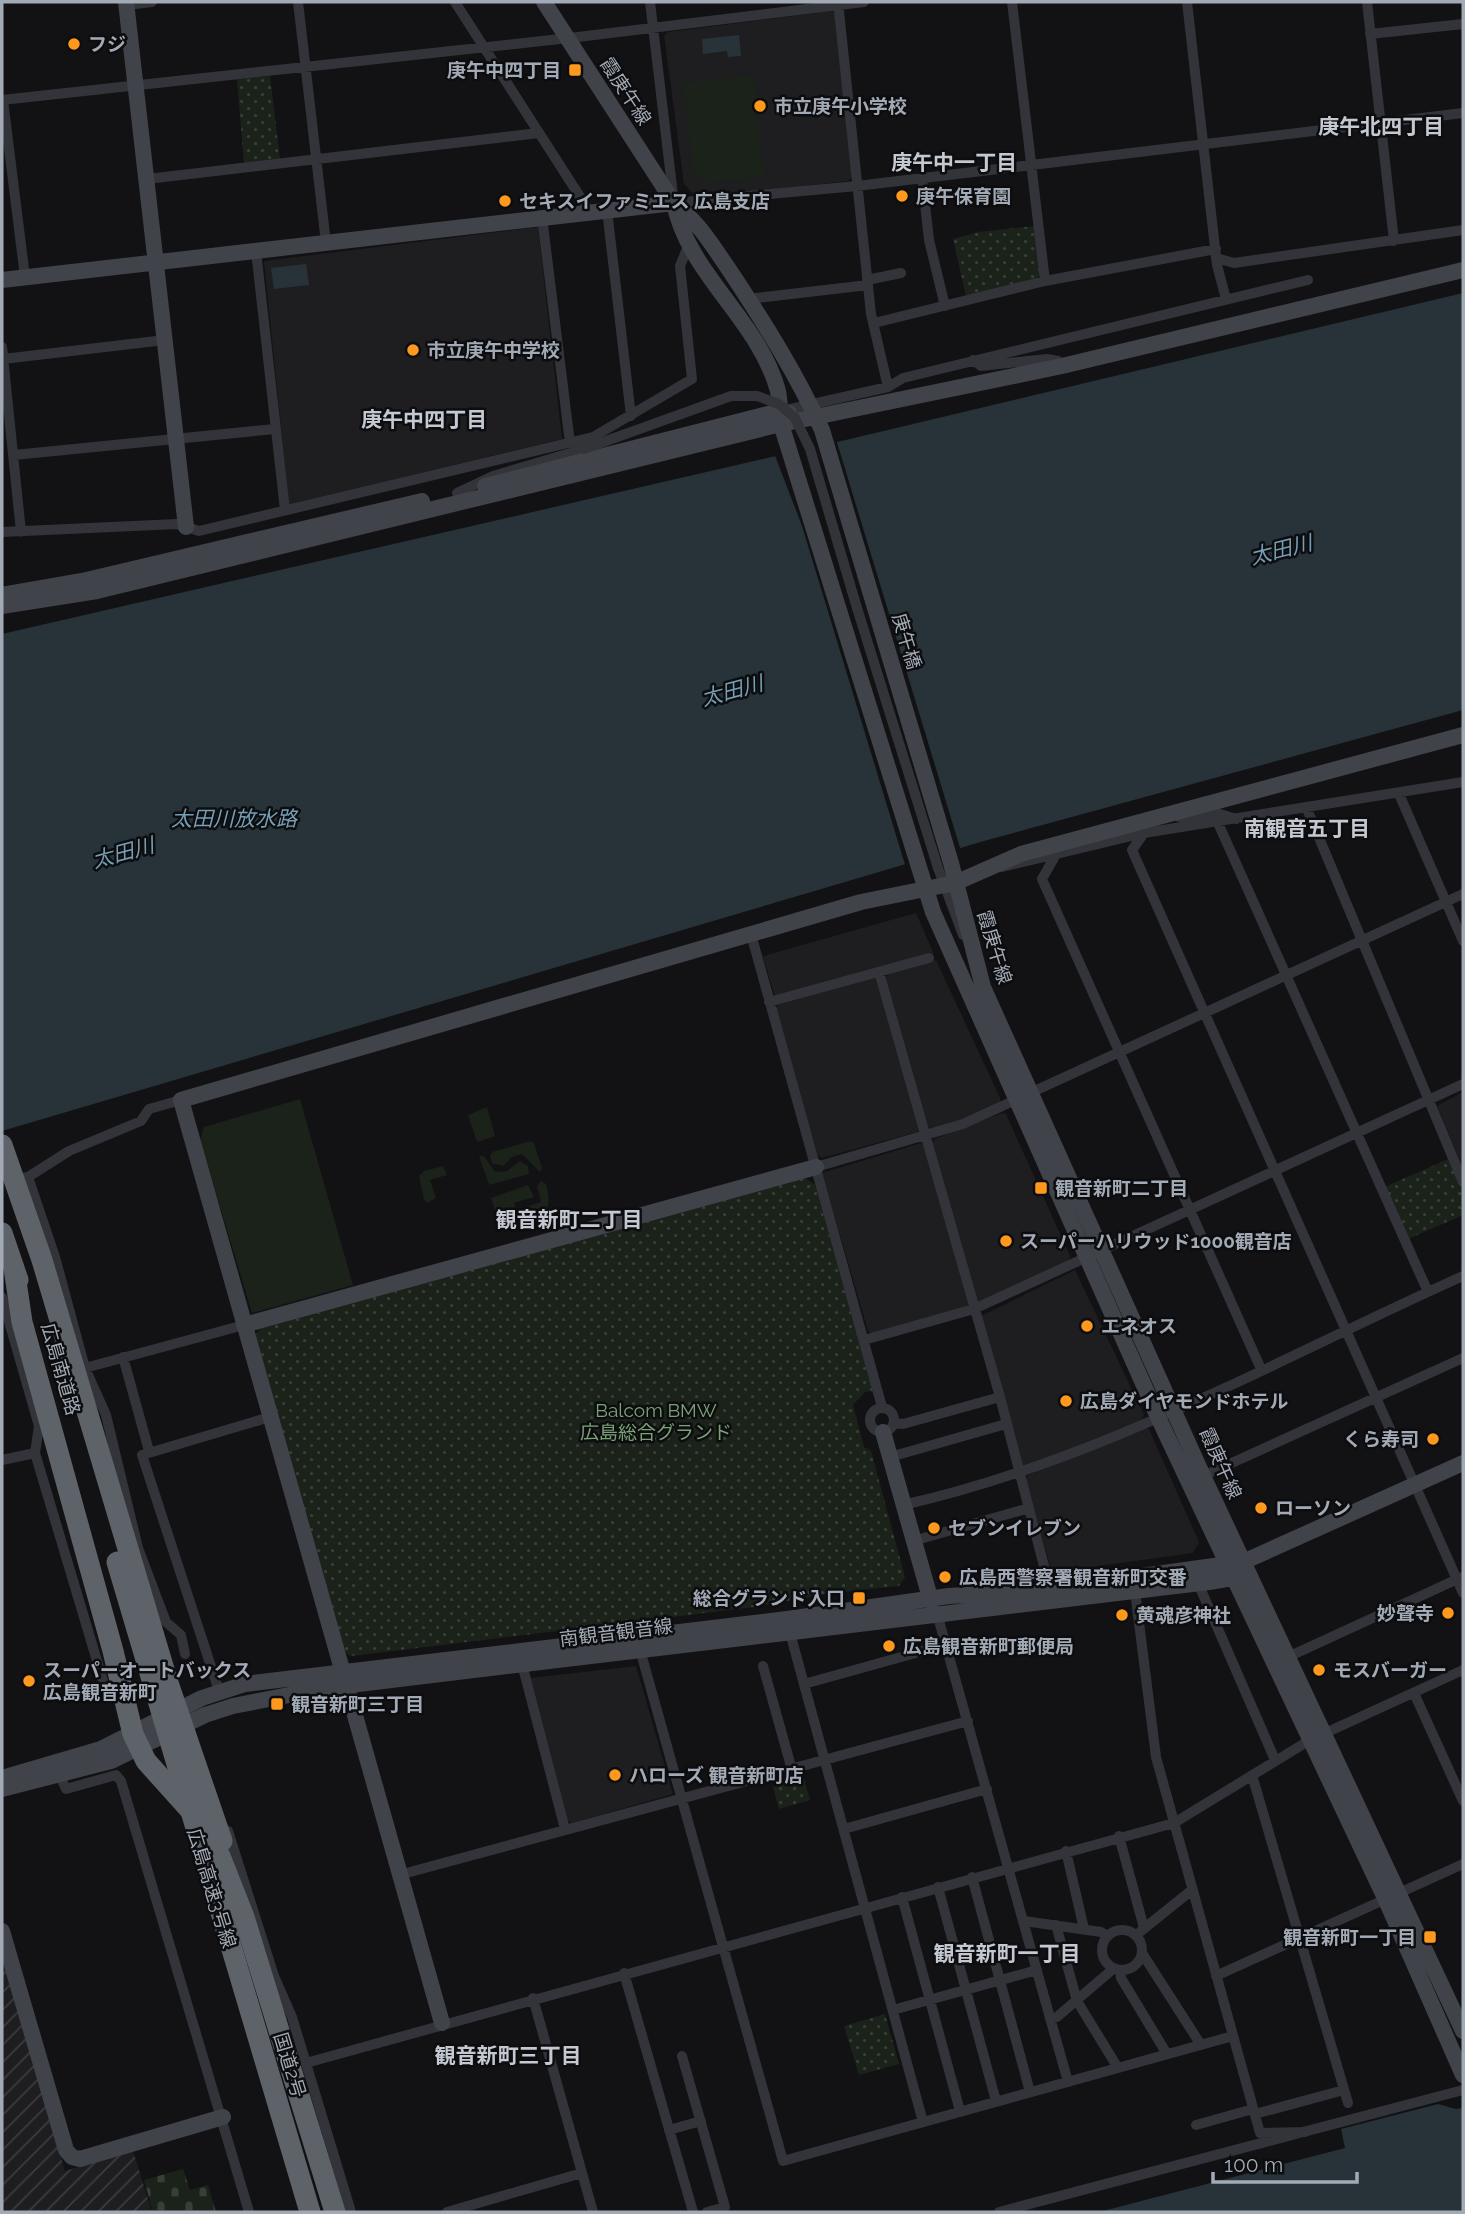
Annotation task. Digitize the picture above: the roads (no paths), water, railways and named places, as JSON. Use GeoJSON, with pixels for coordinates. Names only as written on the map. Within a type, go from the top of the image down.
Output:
{"type":"FeatureCollection","features":[{"type":"Feature","properties":{"kind":"highway","name":"国道2号"},"geometry":{"type":"LineString","coordinates":[[2,1146],[111,1467],[181,1719],[335,2212]]}},
{"type":"Feature","properties":{"kind":"highway","name":"広島南道路"},"geometry":{"type":"LineString","coordinates":[[17,1178],[31,1265],[111,1564]]}},
{"type":"Feature","properties":{"kind":"highway","name":"広島南道路"},"geometry":{"type":"LineString","coordinates":[[2,1233],[111,1564]]}},
{"type":"Feature","properties":{"kind":"highway"},"geometry":{"type":"LineString","coordinates":[[14,1268],[22,1322],[107,1651],[136,1741]]}},
{"type":"Feature","properties":{"kind":"highway","name":"広島高速3号線"},"geometry":{"type":"LineString","coordinates":[[111,1564],[204,1910],[307,2212]]}},
{"type":"Feature","properties":{"kind":"highway","name":"国道2号"},"geometry":{"type":"LineString","coordinates":[[136,1741],[162,1781],[199,1820],[220,1856],[244,1917]]}},
{"type":"Feature","properties":{"kind":"street"},"geometry":{"type":"LineString","coordinates":[[152,2],[126,3],[186,527]]}},
{"type":"Feature","properties":{"kind":"street"},"geometry":{"type":"LineString","coordinates":[[298,2],[326,243]]}},
{"type":"Feature","properties":{"kind":"street"},"geometry":{"type":"LineString","coordinates":[[455,2],[586,206],[586,212]]}},
{"type":"Feature","properties":{"kind":"street","name":"霞庚午線"},"geometry":{"type":"LineString","coordinates":[[544,2],[674,202]]}},
{"type":"Feature","properties":{"kind":"street"},"geometry":{"type":"LineString","coordinates":[[650,2],[678,223],[689,244],[748,330],[778,391],[780,417],[787,442],[925,891],[1022,1097],[1085,1258],[1229,1571],[1310,1740],[1392,1895],[1463,2075]]}},
{"type":"Feature","properties":{"kind":"street"},"geometry":{"type":"LineString","coordinates":[[25,277],[3,100],[567,38],[838,3],[864,2]]}},
{"type":"Feature","properties":{"kind":"street"},"geometry":{"type":"LineString","coordinates":[[1012,2],[1045,281]]}},
{"type":"Feature","properties":{"kind":"street"},"geometry":{"type":"LineString","coordinates":[[1187,2],[1216,253],[1226,299]]}},
{"type":"Feature","properties":{"kind":"street"},"geometry":{"type":"LineString","coordinates":[[1367,2],[1394,241]]}},
{"type":"Feature","properties":{"kind":"street"},"geometry":{"type":"LineString","coordinates":[[838,3],[867,283],[888,387]]}},
{"type":"Feature","properties":{"kind":"street"},"geometry":{"type":"LineString","coordinates":[[1370,34],[1463,24]]}},
{"type":"Feature","properties":{"kind":"street"},"geometry":{"type":"LineString","coordinates":[[2,280],[674,202],[858,186],[1463,113]]}},
{"type":"Feature","properties":{"kind":"street"},"geometry":{"type":"LineString","coordinates":[[147,179],[539,133]]}},
{"type":"Feature","properties":{"kind":"street"},"geometry":{"type":"LineString","coordinates":[[922,177],[929,240],[945,306]]}},
{"type":"Feature","properties":{"kind":"street"},"geometry":{"type":"LineString","coordinates":[[2,197],[15,201]]}},
{"type":"Feature","properties":{"kind":"street","name":"庚午橋"},"geometry":{"type":"LineString","coordinates":[[674,202],[692,217],[748,299],[816,417],[945,866]]}},
{"type":"Feature","properties":{"kind":"street"},"geometry":{"type":"LineString","coordinates":[[607,210],[631,416]]}},
{"type":"Feature","properties":{"kind":"street"},"geometry":{"type":"LineString","coordinates":[[542,217],[570,443]]}},
{"type":"Feature","properties":{"kind":"street"},"geometry":{"type":"LineString","coordinates":[[874,323],[1045,281],[1216,253],[1234,263],[1463,230]]}},
{"type":"Feature","properties":{"kind":"street"},"geometry":{"type":"LineString","coordinates":[[2,531],[177,524],[200,531],[593,437],[692,379],[680,266],[689,244]]}},
{"type":"Feature","properties":{"kind":"street"},"geometry":{"type":"LineString","coordinates":[[256,251],[285,510]]}},
{"type":"Feature","properties":{"kind":"street"},"geometry":{"type":"LineString","coordinates":[[2,595],[82,581],[780,417],[816,417],[1062,366],[1463,270]]}},
{"type":"Feature","properties":{"kind":"street"},"geometry":{"type":"LineString","coordinates":[[748,299],[867,283],[901,272]]}},
{"type":"Feature","properties":{"kind":"street"},"geometry":{"type":"LineString","coordinates":[[816,417],[903,378],[1308,280]]}},
{"type":"Feature","properties":{"kind":"street"},"geometry":{"type":"LineString","coordinates":[[21,532],[2,353],[166,340]]}},
{"type":"Feature","properties":{"kind":"street"},"geometry":{"type":"LineString","coordinates":[[973,360],[981,366],[1046,359],[1058,361],[1062,366]]}},
{"type":"Feature","properties":{"kind":"street"},"geometry":{"type":"LineString","coordinates":[[457,492],[493,476],[584,449],[730,396],[768,399],[795,418],[810,449],[945,866]]}},
{"type":"Feature","properties":{"kind":"street"},"geometry":{"type":"LineString","coordinates":[[2,606],[97,591],[780,417]]}},
{"type":"Feature","properties":{"kind":"street"},"geometry":{"type":"LineString","coordinates":[[14,455],[275,429]]}},
{"type":"Feature","properties":{"kind":"street"},"geometry":{"type":"LineString","coordinates":[[185,1654],[181,1635],[166,1622],[138,1548],[111,1467],[104,1407],[85,1368],[59,1270],[17,1178],[69,1151],[141,1121],[149,1109],[861,902],[950,884],[1021,854],[1463,735]]}},
{"type":"Feature","properties":{"kind":"street"},"geometry":{"type":"LineString","coordinates":[[989,869],[1055,856],[1144,833],[1239,820],[1463,782]]}},
{"type":"Feature","properties":{"kind":"street"},"geometry":{"type":"LineString","coordinates":[[1399,794],[1463,941]]}},
{"type":"Feature","properties":{"kind":"street"},"geometry":{"type":"LineString","coordinates":[[1307,809],[1463,1182]]}},
{"type":"Feature","properties":{"kind":"street"},"geometry":{"type":"LineString","coordinates":[[1166,813],[1178,817],[1220,814],[1239,820]]}},
{"type":"Feature","properties":{"kind":"street"},"geometry":{"type":"LineString","coordinates":[[1217,823],[1428,1292]]}},
{"type":"Feature","properties":{"kind":"street"},"geometry":{"type":"LineString","coordinates":[[1144,833],[1132,850],[1414,1486],[1460,1577],[1463,1593]]}},
{"type":"Feature","properties":{"kind":"street"},"geometry":{"type":"LineString","coordinates":[[1055,856],[1042,879],[1261,1369]]}},
{"type":"Feature","properties":{"kind":"street","name":"霞庚午線"},"geometry":{"type":"LineString","coordinates":[[945,866],[983,987],[1022,1097],[1102,1250],[1243,1563],[1325,1732],[1392,1895],[1463,2031]]}},
{"type":"Feature","properties":{"kind":"street"},"geometry":{"type":"LineString","coordinates":[[85,1368],[964,1124],[1463,894]]}},
{"type":"Feature","properties":{"kind":"street"},"geometry":{"type":"LineString","coordinates":[[751,934],[882,1407],[892,1412],[889,1427],[890,1457],[913,1541],[948,1644],[1068,2082]]}},
{"type":"Feature","properties":{"kind":"street"},"geometry":{"type":"LineString","coordinates":[[769,1002],[929,958]]}},
{"type":"Feature","properties":{"kind":"street"},"geometry":{"type":"LineString","coordinates":[[879,972],[1000,1397],[1050,1589]]}},
{"type":"Feature","properties":{"kind":"street"},"geometry":{"type":"LineString","coordinates":[[864,1340],[974,1309],[1463,1084]]}},
{"type":"Feature","properties":{"kind":"street"},"geometry":{"type":"LineString","coordinates":[[181,1100],[442,2023]]}},
{"type":"Feature","properties":{"kind":"street"},"geometry":{"type":"LineString","coordinates":[[903,1505],[1021,1474],[1174,1410],[1463,1276]]}},
{"type":"Feature","properties":{"kind":"street"},"geometry":{"type":"LineString","coordinates":[[2,1297],[39,1426],[35,1452],[107,1651],[106,1691]]}},
{"type":"Feature","properties":{"kind":"street"},"geometry":{"type":"LineString","coordinates":[[123,1357],[149,1451]]}},
{"type":"Feature","properties":{"kind":"street"},"geometry":{"type":"LineString","coordinates":[[1203,1476],[1463,1358]]}},
{"type":"Feature","properties":{"kind":"street"},"geometry":{"type":"LineString","coordinates":[[882,1407],[873,1411],[869,1420],[874,1429],[903,1424],[1000,1397]]}},
{"type":"Feature","properties":{"kind":"street"},"geometry":{"type":"LineString","coordinates":[[219,1691],[142,1455],[270,1417]]}},
{"type":"Feature","properties":{"kind":"street"},"geometry":{"type":"LineString","coordinates":[[890,1457],[1006,1424]]}},
{"type":"Feature","properties":{"kind":"street"},"geometry":{"type":"LineString","coordinates":[[2,1460],[35,1452]]}},
{"type":"Feature","properties":{"kind":"street"},"geometry":{"type":"LineString","coordinates":[[1229,1571],[1463,1463]]}},
{"type":"Feature","properties":{"kind":"street"},"geometry":{"type":"LineString","coordinates":[[913,1541],[1030,1508]]}},
{"type":"Feature","properties":{"kind":"street","name":"南観音観音線"},"geometry":{"type":"LineString","coordinates":[[2,1778],[136,1741],[181,1719],[219,1691],[245,1684],[343,1679],[934,1607],[1198,1584],[1229,1571]]}},
{"type":"Feature","properties":{"kind":"street","name":"南観音観音線"},"geometry":{"type":"LineString","coordinates":[[934,1607],[949,1596],[1229,1571]]}},
{"type":"Feature","properties":{"kind":"street"},"geometry":{"type":"LineString","coordinates":[[1290,1656],[1460,1577]]}},
{"type":"Feature","properties":{"kind":"street"},"geometry":{"type":"LineString","coordinates":[[1198,1584],[1276,1760]]}},
{"type":"Feature","properties":{"kind":"street"},"geometry":{"type":"LineString","coordinates":[[1135,1591],[1156,1757],[1260,2133],[1305,2132]]}},
{"type":"Feature","properties":{"kind":"street"},"geometry":{"type":"LineString","coordinates":[[788,1626],[923,2122]]}},
{"type":"Feature","properties":{"kind":"street"},"geometry":{"type":"LineString","coordinates":[[639,1644],[783,2161],[1233,2036]]}},
{"type":"Feature","properties":{"kind":"street"},"geometry":{"type":"LineString","coordinates":[[804,1684],[948,1644]]}},
{"type":"Feature","properties":{"kind":"street"},"geometry":{"type":"LineString","coordinates":[[521,1658],[565,1829]]}},
{"type":"Feature","properties":{"kind":"street"},"geometry":{"type":"LineString","coordinates":[[763,1666],[792,1770]]}},
{"type":"Feature","properties":{"kind":"street"},"geometry":{"type":"LineString","coordinates":[[306,2063],[722,1945],[1174,1823],[1325,1732],[1463,1671]]}},
{"type":"Feature","properties":{"kind":"street","name":"南観音観音線"},"geometry":{"type":"LineString","coordinates":[[181,1719],[343,1679]]}},
{"type":"Feature","properties":{"kind":"street"},"geometry":{"type":"LineString","coordinates":[[1414,1693],[1463,1801]]}},
{"type":"Feature","properties":{"kind":"street"},"geometry":{"type":"LineString","coordinates":[[399,1875],[968,1721]]}},
{"type":"Feature","properties":{"kind":"street","name":"南観音観音線"},"geometry":{"type":"LineString","coordinates":[[2,1789],[111,1761],[136,1741]]}},
{"type":"Feature","properties":{"kind":"street"},"geometry":{"type":"LineString","coordinates":[[1252,1775],[1348,2103]]}},
{"type":"Feature","properties":{"kind":"street"},"geometry":{"type":"LineString","coordinates":[[60,1776],[66,1789],[116,1776],[121,1781],[223,2117],[249,2212]]}},
{"type":"Feature","properties":{"kind":"street"},"geometry":{"type":"LineString","coordinates":[[844,1829],[987,1788]]}},
{"type":"Feature","properties":{"kind":"street"},"geometry":{"type":"LineString","coordinates":[[206,1792],[214,1794],[218,1801],[274,1976],[292,2017],[351,2212]]}},
{"type":"Feature","properties":{"kind":"street"},"geometry":{"type":"LineString","coordinates":[[1119,1836],[1140,1932],[1142,1954],[1201,2045]]}},
{"type":"Feature","properties":{"kind":"street"},"geometry":{"type":"LineString","coordinates":[[1066,1851],[1084,1929]]}},
{"type":"Feature","properties":{"kind":"street"},"geometry":{"type":"LineString","coordinates":[[1216,1976],[1463,1864]]}},
{"type":"Feature","properties":{"kind":"street"},"geometry":{"type":"LineString","coordinates":[[972,1877],[1030,2092]]}},
{"type":"Feature","properties":{"kind":"street"},"geometry":{"type":"LineString","coordinates":[[938,1887],[996,2101]]}},
{"type":"Feature","properties":{"kind":"street"},"geometry":{"type":"LineString","coordinates":[[1024,1921],[1084,1929],[1108,1936],[1122,1930],[1140,1932],[1192,1890]]}},
{"type":"Feature","properties":{"kind":"street"},"geometry":{"type":"LineString","coordinates":[[902,1897],[960,2111]]}},
{"type":"Feature","properties":{"kind":"street"},"geometry":{"type":"LineString","coordinates":[[1056,1925],[1076,2001],[1118,2068]]}},
{"type":"Feature","properties":{"kind":"street"},"geometry":{"type":"LineString","coordinates":[[2,1931],[66,2150],[72,2157],[80,2159],[223,2117]]}},
{"type":"Feature","properties":{"kind":"street"},"geometry":{"type":"LineString","coordinates":[[1108,1936],[1102,1954],[1116,1970],[1167,2054]]}},
{"type":"Feature","properties":{"kind":"street"},"geometry":{"type":"LineString","coordinates":[[1051,2019],[1116,1970],[1133,1968],[1142,1954]]}},
{"type":"Feature","properties":{"kind":"street"},"geometry":{"type":"LineString","coordinates":[[893,2010],[1037,1970]]}},
{"type":"Feature","properties":{"kind":"street"},"geometry":{"type":"LineString","coordinates":[[624,1973],[693,2212]]}},
{"type":"Feature","properties":{"kind":"street"},"geometry":{"type":"LineString","coordinates":[[534,1998],[593,2212]]}},
{"type":"Feature","properties":{"kind":"street"},"geometry":{"type":"LineString","coordinates":[[682,2056],[725,2207],[706,2212]]}},
{"type":"Feature","properties":{"kind":"street"},"geometry":{"type":"LineString","coordinates":[[1196,2125],[1344,2090]]}},
{"type":"Feature","properties":{"kind":"street"},"geometry":{"type":"LineString","coordinates":[[999,2212],[1463,2090]]}},
{"type":"Feature","properties":{"kind":"street"},"geometry":{"type":"LineString","coordinates":[[669,2130],[701,2121]]}},
{"type":"Feature","properties":{"kind":"street"},"geometry":{"type":"LineString","coordinates":[[447,2212],[582,2173]]}},
{"type":"Feature","properties":{"kind":"water"},"geometry":{"type":"Polygon","coordinates":[[[739,35],[741,56],[728,57],[727,51],[703,54],[702,39],[739,35]]]}},
{"type":"Feature","properties":{"kind":"water"},"geometry":{"type":"Polygon","coordinates":[[[306,264],[309,285],[274,289],[271,268],[306,264]]]}},
{"type":"Feature","properties":{"kind":"water","name":"太田川放水路"},"geometry":{"type":"Polygon","coordinates":[[[1463,293],[1463,710],[984,841],[2,1131],[2,634],[850,439],[1463,293]]]}},
{"type":"Feature","properties":{"kind":"water"},"geometry":{"type":"Polygon","coordinates":[[[1438,2104],[1463,2108],[1463,2212],[1099,2212],[1345,2148],[1341,2129],[1438,2104]]]}},
{"type":"Feature","properties":{"kind":"place","name":"フジ"},"geometry":{"type":"Point","coordinates":[74,44]}},
{"type":"Feature","properties":{"kind":"place","name":"庚午中四丁目"},"geometry":{"type":"Point","coordinates":[575,70]}},
{"type":"Feature","properties":{"kind":"place","name":"市立庚午小学校"},"geometry":{"type":"Point","coordinates":[760,106]}},
{"type":"Feature","properties":{"kind":"place","name":"庚午保育園"},"geometry":{"type":"Point","coordinates":[902,196]}},
{"type":"Feature","properties":{"kind":"place","name":"セキスイファミエス 広島支店"},"geometry":{"type":"Point","coordinates":[505,201]}},
{"type":"Feature","properties":{"kind":"place","name":"市立庚午中学校"},"geometry":{"type":"Point","coordinates":[413,350]}},
{"type":"Feature","properties":{"kind":"place","name":"観音新町二丁目"},"geometry":{"type":"Point","coordinates":[1041,1188]}},
{"type":"Feature","properties":{"kind":"place","name":"スーパーハリウッド1000観音店"},"geometry":{"type":"Point","coordinates":[1006,1241]}},
{"type":"Feature","properties":{"kind":"place","name":"エネオス"},"geometry":{"type":"Point","coordinates":[1087,1326]}},
{"type":"Feature","properties":{"kind":"place","name":"広島ダイヤモンドホテル"},"geometry":{"type":"Point","coordinates":[1066,1401]}},
{"type":"Feature","properties":{"kind":"place","name":"くら寿司"},"geometry":{"type":"Point","coordinates":[1433,1439]}},
{"type":"Feature","properties":{"kind":"place","name":"ローソン"},"geometry":{"type":"Point","coordinates":[1261,1508]}},
{"type":"Feature","properties":{"kind":"place","name":"セブンイレブン"},"geometry":{"type":"Point","coordinates":[934,1528]}},
{"type":"Feature","properties":{"kind":"place","name":"広島西警察署観音新町交番"},"geometry":{"type":"Point","coordinates":[945,1577]}},
{"type":"Feature","properties":{"kind":"place","name":"総合グランド入口"},"geometry":{"type":"Point","coordinates":[859,1598]}},
{"type":"Feature","properties":{"kind":"place","name":"妙聲寺"},"geometry":{"type":"Point","coordinates":[1448,1613]}},
{"type":"Feature","properties":{"kind":"place","name":"黄魂彦神社"},"geometry":{"type":"Point","coordinates":[1122,1615]}},
{"type":"Feature","properties":{"kind":"place","name":"広島観音新町郵便局"},"geometry":{"type":"Point","coordinates":[889,1646]}},
{"type":"Feature","properties":{"kind":"place","name":"モスバーガー"},"geometry":{"type":"Point","coordinates":[1319,1670]}},
{"type":"Feature","properties":{"kind":"place","name":"スーパーオートバックス 広島観音新町"},"geometry":{"type":"Point","coordinates":[29,1681]}},
{"type":"Feature","properties":{"kind":"place","name":"観音新町三丁目"},"geometry":{"type":"Point","coordinates":[277,1704]}},
{"type":"Feature","properties":{"kind":"place","name":"ハローズ 観音新町店"},"geometry":{"type":"Point","coordinates":[615,1775]}},
{"type":"Feature","properties":{"kind":"place","name":"観音新町一丁目"},"geometry":{"type":"Point","coordinates":[1430,1937]}},
{"type":"Feature","properties":{"kind":"district","name":"庚午北四丁目"},"geometry":{"type":"Point","coordinates":[1381,127]}},
{"type":"Feature","properties":{"kind":"district","name":"庚午中一丁目"},"geometry":{"type":"Point","coordinates":[954,163]}},
{"type":"Feature","properties":{"kind":"district","name":"庚午中四丁目"},"geometry":{"type":"Point","coordinates":[424,420]}},
{"type":"Feature","properties":{"kind":"district","name":"南観音五丁目"},"geometry":{"type":"Point","coordinates":[1307,829]}},
{"type":"Feature","properties":{"kind":"district","name":"観音新町二丁目"},"geometry":{"type":"Point","coordinates":[569,1220]}},
{"type":"Feature","properties":{"kind":"district","name":"観音新町一丁目"},"geometry":{"type":"Point","coordinates":[1007,1954]}},
{"type":"Feature","properties":{"kind":"district","name":"観音新町三丁目"},"geometry":{"type":"Point","coordinates":[508,2056]}},
{"type":"Feature","properties":{"kind":"water label","name":"太田川"},"geometry":{"type":"Point","coordinates":[1281,550]}},
{"type":"Feature","properties":{"kind":"water label","name":"太田川"},"geometry":{"type":"Point","coordinates":[732,691]}},
{"type":"Feature","properties":{"kind":"water label","name":"太田川"},"geometry":{"type":"Point","coordinates":[123,853]}},
{"type":"Feature","properties":{"kind":"park label","name":"Balcom BMW 広島総合グランド"},"geometry":{"type":"Point","coordinates":[656,1421]}}]}
